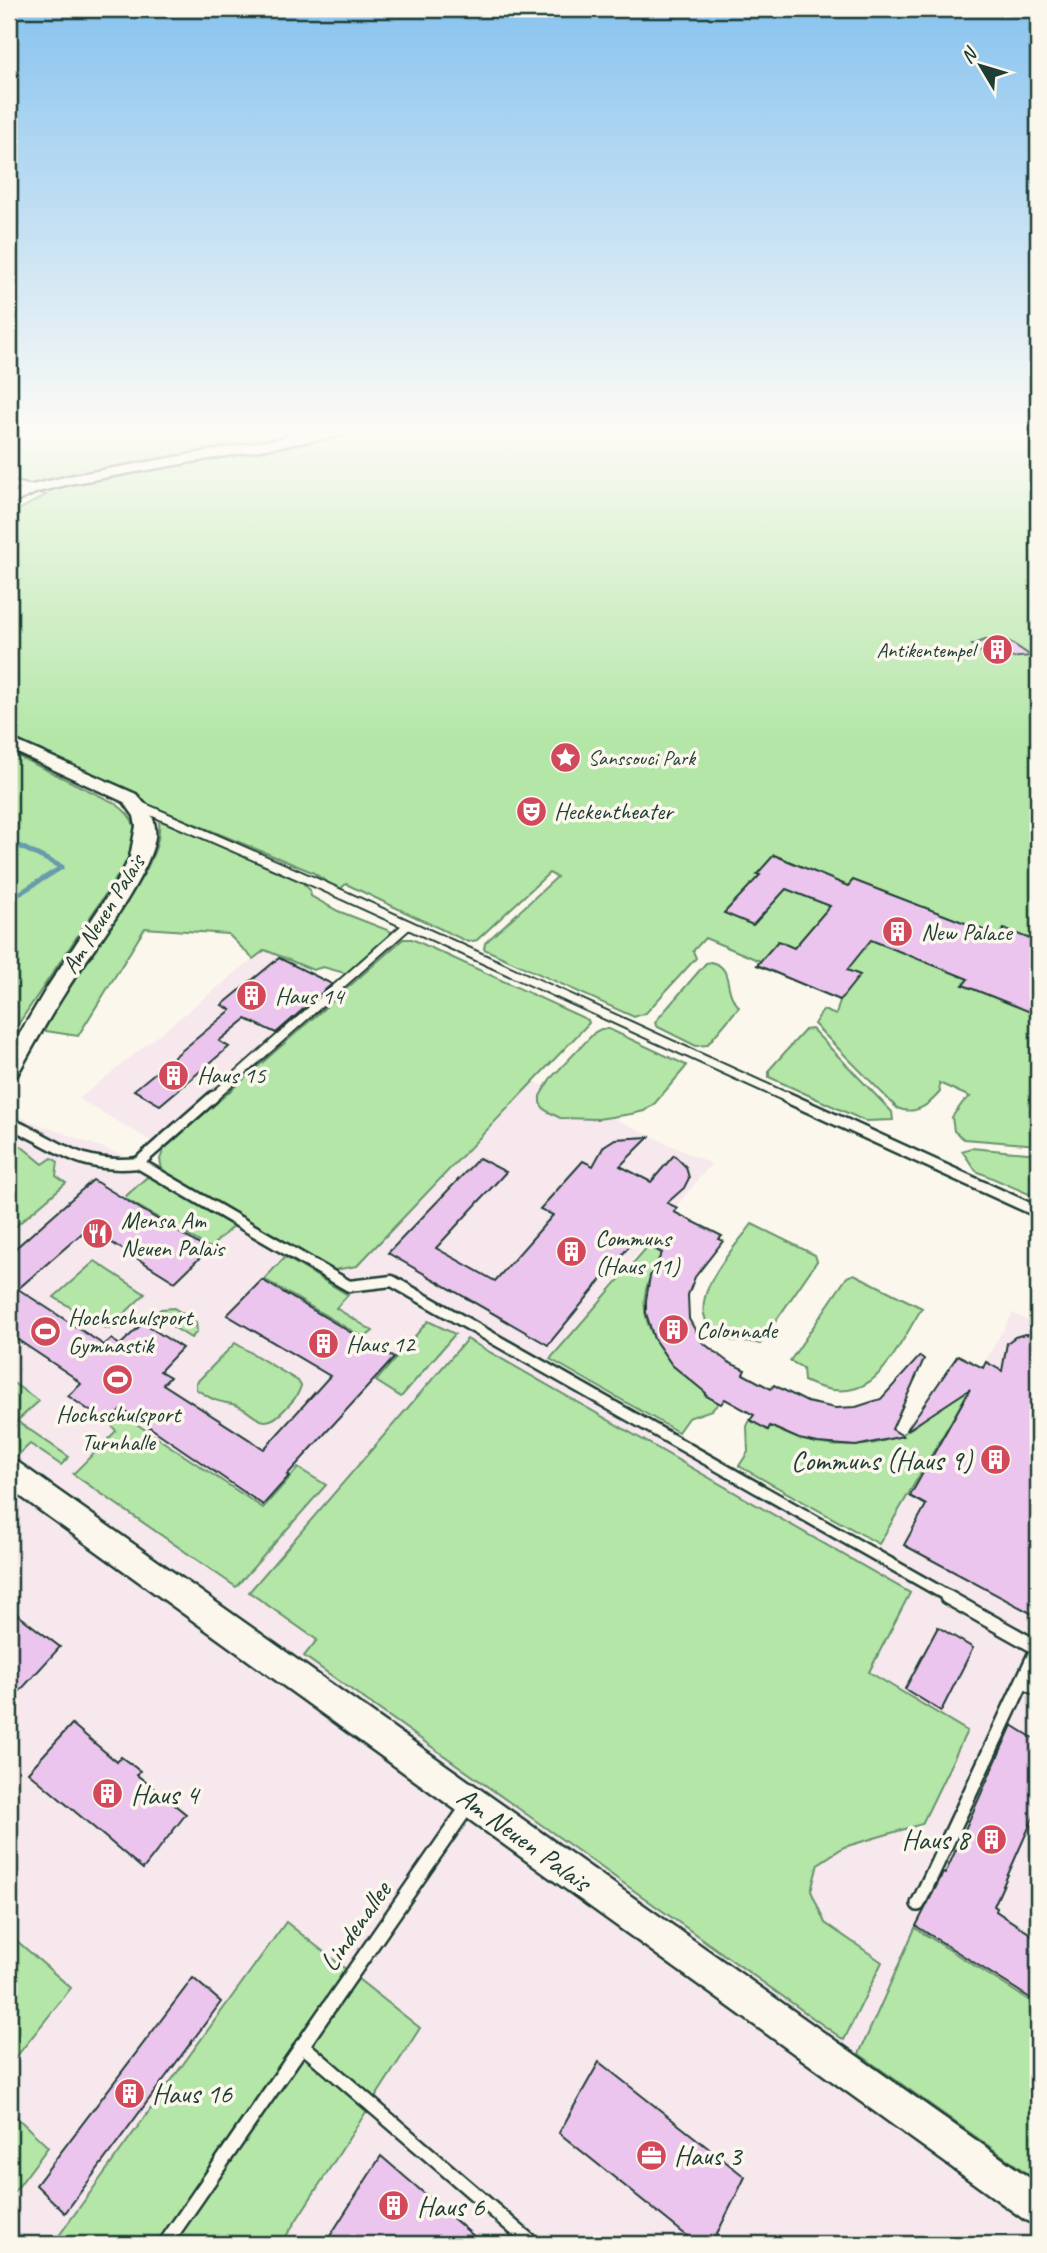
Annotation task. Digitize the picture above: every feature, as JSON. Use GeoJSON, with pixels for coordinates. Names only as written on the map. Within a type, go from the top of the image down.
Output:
{"type":"FeatureCollection","features":[{"type":"Feature","properties":{"kind":"street"},"geometry":{"type":"LineString","coordinates":[[9,743],[110,788],[139,806]]}},
{"type":"Feature","properties":{"kind":"street","name":"Am Neuen Palais"},"geometry":{"type":"LineString","coordinates":[[9,1070],[55,990],[140,860],[147,835],[139,806]]}},
{"type":"Feature","properties":{"kind":"street","name":"Am Neuen Palais"},"geometry":{"type":"LineString","coordinates":[[9,1472],[1038,2207]]}},
{"type":"Feature","properties":{"kind":"lane"},"geometry":{"type":"LineString","coordinates":[[139,806],[408,925],[1038,1212]]}},
{"type":"Feature","properties":{"kind":"lane"},"geometry":{"type":"LineString","coordinates":[[9,1123],[73,1158],[114,1167],[138,1163],[408,925]]}},
{"type":"Feature","properties":{"kind":"lane"},"geometry":{"type":"LineString","coordinates":[[138,1163],[349,1286],[392,1281],[1038,1648],[918,1904]]}},
{"type":"Feature","properties":{"kind":"lane"},"geometry":{"type":"LineString","coordinates":[[1023,1681],[1038,1689]]}},
{"type":"Feature","properties":{"kind":"lane","name":"Lindenallee"},"geometry":{"type":"LineString","coordinates":[[165,2244],[471,1801]]}},
{"type":"Feature","properties":{"kind":"lane"},"geometry":{"type":"LineString","coordinates":[[303,2045],[533,2244]]}},
{"type":"Feature","properties":{"kind":"shaded area"},"geometry":{"type":"Polygon","coordinates":[[[264,950],[345,990],[162,1147],[79,1099],[264,950]]]}},
{"type":"Feature","properties":{"kind":"shaded area"},"geometry":{"type":"Polygon","coordinates":[[[534,1081],[711,1164],[548,1362],[877,1548],[1013,1313],[1038,1326],[1038,2244],[281,2244],[419,2028],[286,1923],[53,2244],[9,2244],[9,1113],[162,1170],[334,1270],[357,1266],[534,1081]]]}},
{"type":"Feature","properties":{"kind":"green space","name":"Sanssouci Park"},"geometry":{"type":"Polygon","coordinates":[[[9,533],[1038,533],[1038,1145],[964,1139],[954,1131],[952,1117],[970,1097],[939,1083],[940,1092],[926,1105],[910,1111],[897,1108],[814,1024],[823,1010],[836,1015],[840,1000],[757,965],[760,961],[705,938],[693,951],[696,958],[646,1013],[634,1017],[484,949],[485,943],[557,877],[549,873],[477,940],[468,942],[346,884],[339,890],[312,872],[149,805],[136,794],[9,736],[9,533]]]}},
{"type":"Feature","properties":{"kind":"green space"},"geometry":{"type":"Polygon","coordinates":[[[9,752],[113,802],[128,814],[135,833],[129,859],[9,1038],[9,752]]]}},
{"type":"Feature","properties":{"kind":"green space"},"geometry":{"type":"Polygon","coordinates":[[[159,820],[302,882],[310,890],[311,896],[338,911],[395,933],[348,974],[323,967],[313,970],[265,950],[253,959],[228,934],[145,928],[78,1036],[39,1030],[144,874],[158,842],[159,820]]]}},
{"type":"Feature","properties":{"kind":"green space"},"geometry":{"type":"Polygon","coordinates":[[[403,939],[412,939],[588,1020],[589,1023],[357,1266],[334,1270],[162,1170],[160,1159],[164,1149],[403,939]]]}},
{"type":"Feature","properties":{"kind":"green space"},"geometry":{"type":"Polygon","coordinates":[[[711,962],[725,971],[732,997],[739,1007],[707,1045],[696,1046],[656,1026],[655,1022],[706,963],[711,962]]]}},
{"type":"Feature","properties":{"kind":"green space"},"geometry":{"type":"Polygon","coordinates":[[[601,1029],[609,1029],[686,1065],[685,1068],[655,1103],[644,1111],[598,1119],[560,1118],[545,1110],[540,1103],[540,1096],[550,1079],[601,1029]]]}},
{"type":"Feature","properties":{"kind":"green space"},"geometry":{"type":"Polygon","coordinates":[[[812,1029],[892,1112],[893,1120],[865,1121],[769,1077],[769,1070],[805,1030],[812,1029]]]}},
{"type":"Feature","properties":{"kind":"green space"},"geometry":{"type":"Polygon","coordinates":[[[21,1146],[43,1164],[52,1158],[58,1162],[56,1176],[66,1183],[9,1232],[9,1155],[21,1146]]]}},
{"type":"Feature","properties":{"kind":"green space"},"geometry":{"type":"Polygon","coordinates":[[[971,1148],[1038,1154],[1038,1198],[976,1171],[962,1151],[971,1148]]]}},
{"type":"Feature","properties":{"kind":"green space"},"geometry":{"type":"Polygon","coordinates":[[[150,1177],[233,1226],[210,1248],[126,1199],[126,1196],[150,1177]]]}},
{"type":"Feature","properties":{"kind":"green space"},"geometry":{"type":"Polygon","coordinates":[[[752,1224],[815,1255],[817,1261],[760,1344],[729,1340],[719,1335],[707,1323],[703,1309],[713,1278],[752,1224]]]}},
{"type":"Feature","properties":{"kind":"green space"},"geometry":{"type":"Polygon","coordinates":[[[676,1241],[653,1272],[645,1293],[649,1327],[668,1358],[680,1371],[708,1391],[705,1395],[719,1403],[712,1410],[688,1418],[678,1432],[550,1359],[648,1246],[676,1241]]]}},
{"type":"Feature","properties":{"kind":"green space"},"geometry":{"type":"Polygon","coordinates":[[[285,1257],[348,1295],[336,1308],[373,1331],[364,1338],[264,1279],[285,1257]]]}},
{"type":"Feature","properties":{"kind":"green space"},"geometry":{"type":"Polygon","coordinates":[[[95,1261],[145,1294],[109,1328],[102,1327],[54,1297],[95,1261]]]}},
{"type":"Feature","properties":{"kind":"green space"},"geometry":{"type":"Polygon","coordinates":[[[854,1274],[922,1308],[889,1361],[877,1375],[863,1385],[847,1390],[828,1389],[804,1381],[803,1368],[790,1361],[847,1277],[854,1274]]]}},
{"type":"Feature","properties":{"kind":"green space"},"geometry":{"type":"Polygon","coordinates":[[[174,1308],[196,1322],[197,1332],[191,1338],[154,1315],[161,1309],[174,1308]]]}},
{"type":"Feature","properties":{"kind":"green space"},"geometry":{"type":"Polygon","coordinates":[[[428,1321],[455,1334],[401,1397],[376,1381],[428,1321]]]}},
{"type":"Feature","properties":{"kind":"green space"},"geometry":{"type":"Polygon","coordinates":[[[467,1339],[910,1593],[869,1672],[967,1731],[922,1824],[844,1847],[818,1864],[811,1891],[825,1923],[882,1962],[844,2040],[304,1656],[317,1640],[249,1592],[467,1339]]]}},
{"type":"Feature","properties":{"kind":"green space"},"geometry":{"type":"Polygon","coordinates":[[[235,1343],[298,1381],[301,1386],[290,1404],[269,1421],[263,1421],[240,1407],[213,1399],[196,1389],[196,1383],[235,1343]]]}},
{"type":"Feature","properties":{"kind":"green space"},"geometry":{"type":"Polygon","coordinates":[[[9,1380],[39,1401],[17,1421],[69,1457],[61,1465],[30,1444],[14,1459],[9,1455],[9,1380]]]}},
{"type":"Feature","properties":{"kind":"green space"},"geometry":{"type":"Polygon","coordinates":[[[957,1384],[969,1391],[879,1544],[739,1466],[748,1452],[747,1426],[750,1420],[767,1429],[770,1426],[806,1440],[845,1446],[865,1445],[902,1434],[919,1423],[957,1384]]]}},
{"type":"Feature","properties":{"kind":"green space"},"geometry":{"type":"Polygon","coordinates":[[[123,1415],[263,1508],[298,1468],[326,1485],[236,1587],[73,1474],[116,1431],[112,1426],[123,1415]]]}},
{"type":"Feature","properties":{"kind":"green space"},"geometry":{"type":"Polygon","coordinates":[[[286,1922],[420,2028],[281,2244],[53,2244],[286,1922]]]}},
{"type":"Feature","properties":{"kind":"green space"},"geometry":{"type":"Polygon","coordinates":[[[915,1928],[1038,2006],[1038,2181],[859,2054],[915,1928]]]}},
{"type":"Feature","properties":{"kind":"green space"},"geometry":{"type":"Polygon","coordinates":[[[9,1934],[71,1988],[9,2066],[9,1934]]]}},
{"type":"Feature","properties":{"kind":"green space"},"geometry":{"type":"Polygon","coordinates":[[[9,2110],[48,2147],[9,2199],[9,2110]]]}},
{"type":"Feature","properties":{"kind":"building","name":"Antikentempel"},"geometry":{"type":"Polygon","coordinates":[[[998,639],[1010,642],[1031,656],[995,659],[972,645],[998,639]]]}},
{"type":"Feature","properties":{"kind":"building","name":"New Palace"},"geometry":{"type":"Polygon","coordinates":[[[774,855],[848,886],[853,880],[999,936],[1004,929],[1038,942],[1038,1015],[963,985],[968,979],[871,940],[847,970],[860,975],[840,1000],[757,965],[778,941],[794,948],[830,906],[786,889],[753,925],[724,913],[760,875],[757,874],[774,855]]]}},
{"type":"Feature","properties":{"kind":"building"},"geometry":{"type":"Polygon","coordinates":[[[279,958],[332,984],[276,1033],[246,1019],[219,1041],[229,1047],[160,1105],[134,1090],[231,1010],[222,1005],[279,958]]]}},
{"type":"Feature","properties":{"kind":"building"},"geometry":{"type":"Polygon","coordinates":[[[649,1137],[620,1166],[651,1182],[674,1155],[686,1167],[689,1178],[684,1188],[667,1203],[678,1208],[674,1212],[722,1236],[719,1239],[723,1241],[695,1277],[688,1295],[689,1319],[702,1342],[728,1362],[745,1370],[743,1374],[771,1389],[774,1385],[807,1402],[835,1408],[856,1407],[881,1399],[920,1356],[924,1359],[892,1429],[903,1436],[856,1446],[818,1443],[799,1439],[770,1426],[768,1430],[750,1420],[754,1415],[725,1399],[721,1404],[705,1395],[706,1393],[672,1365],[654,1339],[646,1313],[646,1300],[650,1276],[662,1253],[635,1239],[548,1345],[388,1253],[479,1158],[506,1172],[436,1248],[495,1281],[553,1215],[540,1209],[583,1161],[593,1166],[604,1146],[615,1139],[649,1137]]]}},
{"type":"Feature","properties":{"kind":"building","name":"Haus 12"},"geometry":{"type":"Polygon","coordinates":[[[93,1180],[208,1250],[175,1282],[88,1228],[18,1289],[104,1345],[111,1339],[120,1345],[143,1323],[182,1348],[160,1371],[170,1377],[163,1384],[264,1449],[330,1376],[227,1315],[262,1280],[394,1358],[263,1505],[132,1415],[121,1410],[108,1423],[68,1396],[81,1384],[9,1334],[9,1254],[93,1180]]]}},
{"type":"Feature","properties":{"kind":"building","name":"Communs (Haus 9)"},"geometry":{"type":"Polygon","coordinates":[[[1025,1334],[1038,1335],[1038,1617],[904,1545],[926,1505],[910,1496],[970,1389],[906,1431],[958,1355],[983,1368],[986,1362],[1002,1371],[1007,1343],[1025,1334]]]}},
{"type":"Feature","properties":{"kind":"building"},"geometry":{"type":"Polygon","coordinates":[[[9,1608],[60,1647],[9,1703],[9,1608]]]}},
{"type":"Feature","properties":{"kind":"building"},"geometry":{"type":"Polygon","coordinates":[[[938,1627],[973,1648],[941,1711],[905,1689],[938,1627]]]}},
{"type":"Feature","properties":{"kind":"building","name":"Haus 4"},"geometry":{"type":"Polygon","coordinates":[[[72,1724],[117,1762],[121,1757],[140,1771],[137,1775],[186,1814],[143,1869],[28,1772],[72,1724]]]}},
{"type":"Feature","properties":{"kind":"building","name":"Haus 8"},"geometry":{"type":"Polygon","coordinates":[[[1012,1725],[1038,1741],[1038,1807],[994,1906],[996,1911],[1038,1939],[1038,2003],[916,1926],[943,1873],[945,1874],[1012,1725]]]}},
{"type":"Feature","properties":{"kind":"building","name":"Haus 16"},"geometry":{"type":"Polygon","coordinates":[[[193,1978],[221,2002],[65,2213],[36,2185],[193,1978]]]}},
{"type":"Feature","properties":{"kind":"building","name":"Haus 3"},"geometry":{"type":"Polygon","coordinates":[[[599,2062],[745,2177],[712,2244],[697,2244],[559,2133],[599,2062]]]}},
{"type":"Feature","properties":{"kind":"building","name":"Haus 6"},"geometry":{"type":"Polygon","coordinates":[[[381,2156],[404,2176],[483,2244],[325,2244],[381,2156]]]}},
{"type":"Feature","properties":{"kind":"waterway"},"geometry":{"type":"LineString","coordinates":[[9,841],[62,867],[9,900]]}},
{"type":"Feature","properties":{"kind":"place","name":"Antikentempel"},"geometry":{"type":"Point","coordinates":[998,650]}},
{"type":"Feature","properties":{"kind":"place","name":"Sanssouci Park"},"geometry":{"type":"Point","coordinates":[565,758]}},
{"type":"Feature","properties":{"kind":"place","name":"Heckentheater"},"geometry":{"type":"Point","coordinates":[531,811]}},
{"type":"Feature","properties":{"kind":"place","name":"New Palace"},"geometry":{"type":"Point","coordinates":[898,932]}},
{"type":"Feature","properties":{"kind":"place","name":"Haus 14"},"geometry":{"type":"Point","coordinates":[252,996]}},
{"type":"Feature","properties":{"kind":"place","name":"Haus 15"},"geometry":{"type":"Point","coordinates":[174,1075]}},
{"type":"Feature","properties":{"kind":"place","name":"Mensa Am Neuen Palais"},"geometry":{"type":"Point","coordinates":[98,1234]}},
{"type":"Feature","properties":{"kind":"place","name":"Communs (Haus 11)"},"geometry":{"type":"Point","coordinates":[572,1252]}},
{"type":"Feature","properties":{"kind":"place","name":"Colonnade"},"geometry":{"type":"Point","coordinates":[673,1330]}},
{"type":"Feature","properties":{"kind":"place","name":"Hochschulsport Gymnastik"},"geometry":{"type":"Point","coordinates":[45,1331]}},
{"type":"Feature","properties":{"kind":"place","name":"Haus 12"},"geometry":{"type":"Point","coordinates":[323,1344]}},
{"type":"Feature","properties":{"kind":"place","name":"Hochschulsport Turnhalle"},"geometry":{"type":"Point","coordinates":[118,1380]}},
{"type":"Feature","properties":{"kind":"place","name":"Communs (Haus 9)"},"geometry":{"type":"Point","coordinates":[995,1460]}},
{"type":"Feature","properties":{"kind":"place","name":"Haus 4"},"geometry":{"type":"Point","coordinates":[108,1794]}},
{"type":"Feature","properties":{"kind":"place","name":"Haus 8"},"geometry":{"type":"Point","coordinates":[992,1839]}},
{"type":"Feature","properties":{"kind":"place","name":"Haus 16"},"geometry":{"type":"Point","coordinates":[129,2093]}},
{"type":"Feature","properties":{"kind":"place","name":"Haus 3"},"geometry":{"type":"Point","coordinates":[651,2155]}},
{"type":"Feature","properties":{"kind":"place","name":"Haus 6"},"geometry":{"type":"Point","coordinates":[394,2206]}}]}
